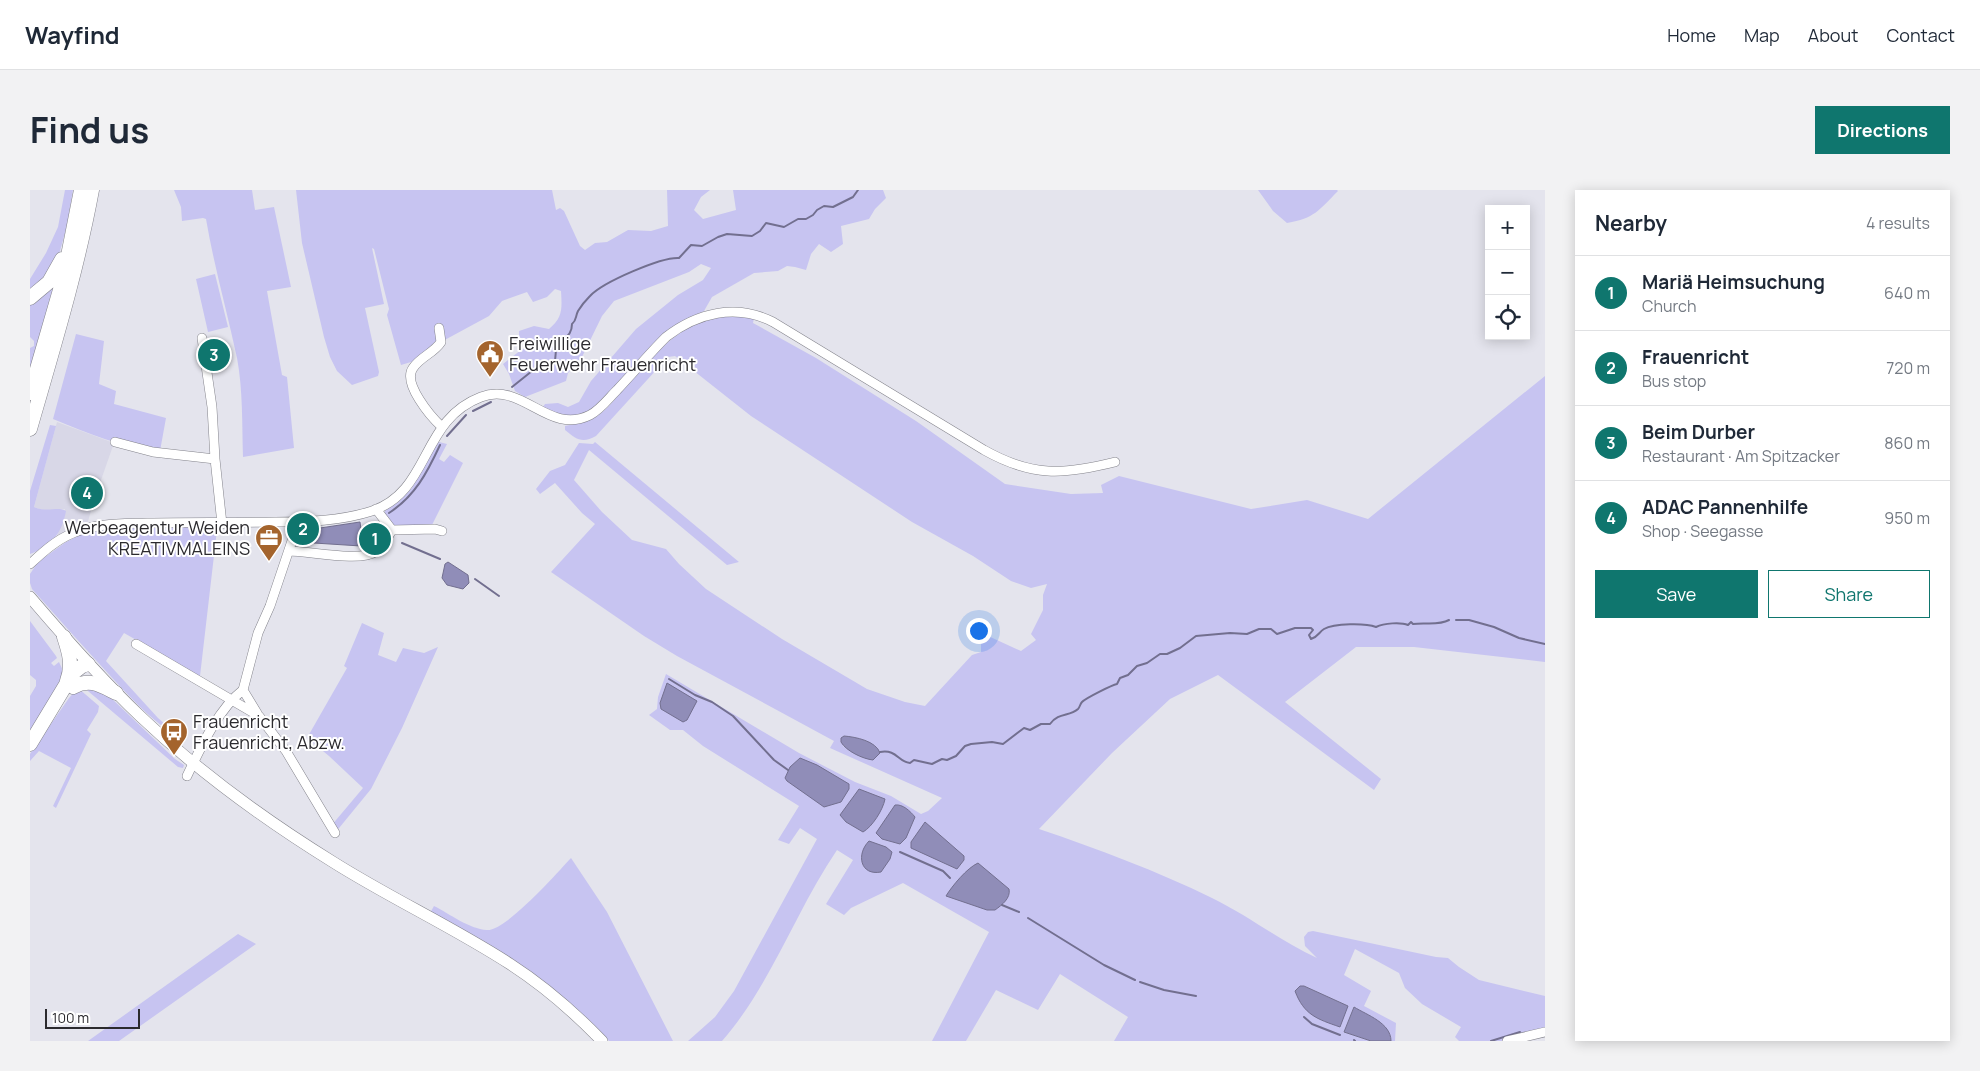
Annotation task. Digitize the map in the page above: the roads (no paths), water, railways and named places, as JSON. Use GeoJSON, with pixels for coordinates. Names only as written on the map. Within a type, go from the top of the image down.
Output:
{"type":"FeatureCollection","features":[{"type":"Feature","properties":{"kind":"highway"},"geometry":{"type":"LineString","coordinates":[[30,393],[64,276],[81,190]]}},
{"type":"Feature","properties":{"kind":"highway"},"geometry":{"type":"LineString","coordinates":[[30,428],[73,281],[83,241],[92,190]]}},
{"type":"Feature","properties":{"kind":"highway"},"geometry":{"type":"LineString","coordinates":[[30,298],[55,274],[73,238]]}},
{"type":"Feature","properties":{"kind":"highway"},"geometry":{"type":"LineString","coordinates":[[64,637],[69,652],[69,686]]}},
{"type":"Feature","properties":{"kind":"highway"},"geometry":{"type":"LineString","coordinates":[[30,744],[69,686],[78,669],[88,664]]}},
{"type":"Feature","properties":{"kind":"highway"},"geometry":{"type":"LineString","coordinates":[[69,686],[89,682],[116,693]]}},
{"type":"Feature","properties":{"kind":"main road"},"geometry":{"type":"LineString","coordinates":[[30,597],[88,664],[116,693],[193,763],[285,831],[333,862],[511,965],[562,1003],[602,1041]]}},
{"type":"Feature","properties":{"kind":"street"},"geometry":{"type":"LineString","coordinates":[[30,564],[63,538],[97,526],[172,522],[222,524],[298,522],[346,517],[376,509],[392,502],[407,487],[420,467],[429,446],[447,419],[480,397],[502,393],[515,396],[555,418],[571,421],[592,415],[675,329],[700,317],[727,312],[762,316],[1005,461],[1049,472],[1073,471],[1115,462]]}},
{"type":"Feature","properties":{"kind":"street"},"geometry":{"type":"LineString","coordinates":[[439,328],[441,342],[438,347],[413,367],[410,381],[428,414],[442,428]]}},
{"type":"Feature","properties":{"kind":"street"},"geometry":{"type":"LineString","coordinates":[[202,338],[212,407],[222,524]]}},
{"type":"Feature","properties":{"kind":"street"},"geometry":{"type":"LineString","coordinates":[[115,442],[153,452],[215,459]]}},
{"type":"Feature","properties":{"kind":"street"},"geometry":{"type":"LineString","coordinates":[[376,509],[392,530]]}},
{"type":"Feature","properties":{"kind":"street"},"geometry":{"type":"LineString","coordinates":[[186,776],[231,699],[243,690],[258,633],[298,522]]}},
{"type":"Feature","properties":{"kind":"street"},"geometry":{"type":"LineString","coordinates":[[392,530],[435,529],[442,531]]}},
{"type":"Feature","properties":{"kind":"street"},"geometry":{"type":"LineString","coordinates":[[289,551],[368,555],[378,550],[392,530]]}},
{"type":"Feature","properties":{"kind":"street"},"geometry":{"type":"LineString","coordinates":[[136,644],[259,716]]}},
{"type":"Feature","properties":{"kind":"street"},"geometry":{"type":"LineString","coordinates":[[243,690],[259,716],[286,751],[335,833]]}},
{"type":"Feature","properties":{"kind":"street"},"geometry":{"type":"LineString","coordinates":[[1507,1041],[1545,1032]]}},
{"type":"Feature","properties":{"kind":"waterway"},"geometry":{"type":"LineString","coordinates":[[512,387],[532,371],[555,361],[556,350],[561,345],[562,340],[569,334],[579,309],[590,296],[607,284],[646,266],[679,258],[691,245],[702,246],[727,234],[752,236],[760,231],[766,223],[784,227],[798,219],[806,219],[824,206],[833,207],[853,197],[858,190]]}},
{"type":"Feature","properties":{"kind":"waterway"},"geometry":{"type":"LineString","coordinates":[[473,411],[491,402]]}},
{"type":"Feature","properties":{"kind":"waterway"},"geometry":{"type":"LineString","coordinates":[[447,436],[466,415]]}},
{"type":"Feature","properties":{"kind":"waterway"},"geometry":{"type":"LineString","coordinates":[[389,513],[413,491],[440,445]]}},
{"type":"Feature","properties":{"kind":"waterway"},"geometry":{"type":"LineString","coordinates":[[402,543],[440,559]]}},
{"type":"Feature","properties":{"kind":"waterway"},"geometry":{"type":"LineString","coordinates":[[475,579],[499,596]]}},
{"type":"Feature","properties":{"kind":"waterway"},"geometry":{"type":"LineString","coordinates":[[880,752],[890,752],[910,763],[914,760],[932,764],[942,759],[947,760],[956,756],[965,746],[971,744],[992,742],[1003,744],[1024,728],[1030,730],[1041,724],[1050,724],[1053,720],[1075,711],[1084,700],[1117,684],[1120,678],[1128,675],[1137,666],[1147,663],[1160,654],[1167,654],[1180,648],[1196,636],[1230,633],[1247,634],[1259,629],[1271,629],[1277,634],[1295,628],[1311,628],[1313,630],[1309,635],[1311,639],[1324,629],[1342,625],[1358,624],[1376,627],[1392,623],[1408,625],[1411,622],[1413,624],[1436,623],[1449,620]]}},
{"type":"Feature","properties":{"kind":"waterway"},"geometry":{"type":"LineString","coordinates":[[1456,620],[1469,620],[1494,627],[1519,638],[1545,644]]}},
{"type":"Feature","properties":{"kind":"waterway"},"geometry":{"type":"LineString","coordinates":[[669,679],[695,695],[712,702],[733,716],[774,760],[788,770]]}},
{"type":"Feature","properties":{"kind":"waterway"},"geometry":{"type":"LineString","coordinates":[[900,852],[943,871],[950,878]]}},
{"type":"Feature","properties":{"kind":"waterway"},"geometry":{"type":"LineString","coordinates":[[1002,905],[1019,912]]}},
{"type":"Feature","properties":{"kind":"waterway"},"geometry":{"type":"LineString","coordinates":[[1028,918],[1104,965],[1135,980]]}},
{"type":"Feature","properties":{"kind":"waterway"},"geometry":{"type":"LineString","coordinates":[[1140,982],[1164,990],[1196,996]]}},
{"type":"Feature","properties":{"kind":"waterway"},"geometry":{"type":"LineString","coordinates":[[1304,1017],[1312,1024],[1340,1035]]}},
{"type":"Feature","properties":{"kind":"waterway"},"geometry":{"type":"LineString","coordinates":[[1491,1041],[1520,1032]]}},
{"type":"Feature","properties":{"kind":"place","name":"Beim Durber"},"geometry":{"type":"Point","coordinates":[214,355]}},
{"type":"Feature","properties":{"kind":"place","name":"Freiwillige Feuerwehr Frauenricht"},"geometry":{"type":"Point","coordinates":[490,378]}},
{"type":"Feature","properties":{"kind":"place","name":"ADAC Pannenhilfe"},"geometry":{"type":"Point","coordinates":[87,493]}},
{"type":"Feature","properties":{"kind":"place","name":"Frauenricht"},"geometry":{"type":"Point","coordinates":[303,529]}},
{"type":"Feature","properties":{"kind":"place","name":"Mariä Heimsuchung"},"geometry":{"type":"Point","coordinates":[375,539]}},
{"type":"Feature","properties":{"kind":"place","name":"Werbeagentur Weiden KREATIVMALEINS"},"geometry":{"type":"Point","coordinates":[269,562]}},
{"type":"Feature","properties":{"kind":"place","name":"Frauenricht Frauenricht, Abzw."},"geometry":{"type":"Point","coordinates":[174,756]}}]}
